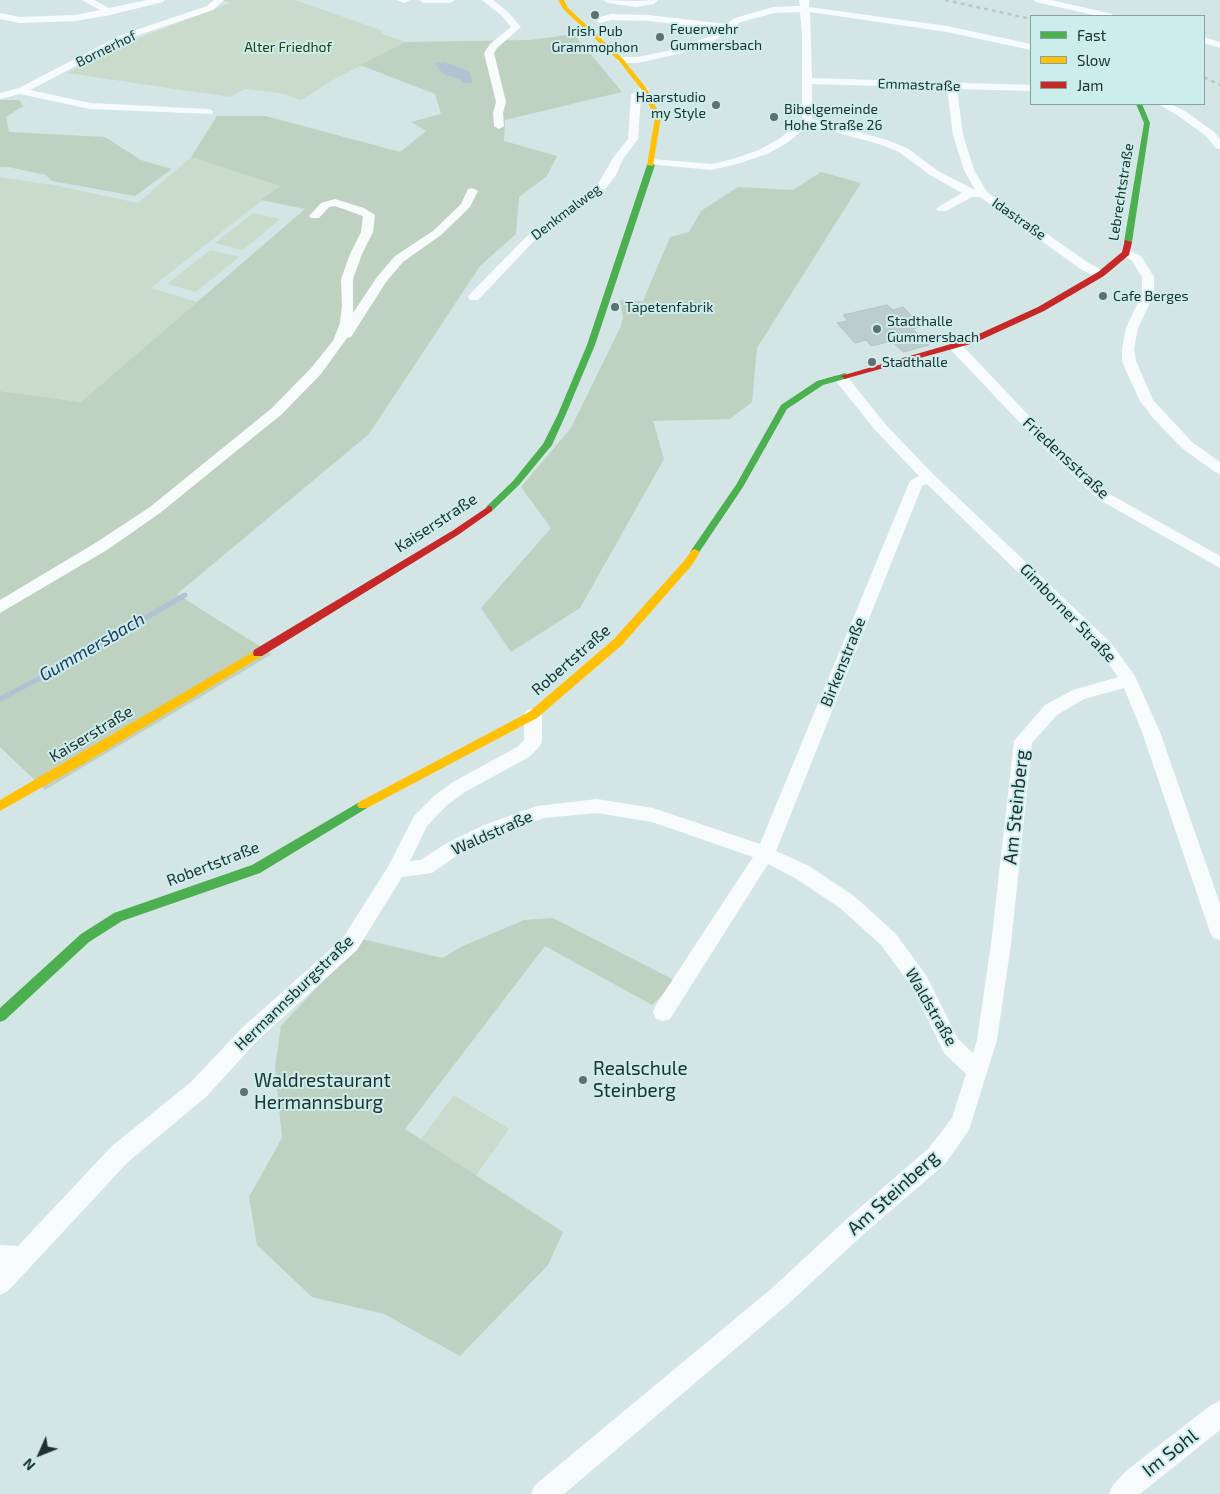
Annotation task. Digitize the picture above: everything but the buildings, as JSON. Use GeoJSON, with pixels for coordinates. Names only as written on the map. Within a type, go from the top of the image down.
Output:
{"type":"FeatureCollection","features":[{"type":"Feature","properties":{"kind":"street"},"geometry":{"type":"LineString","coordinates":[[87,0],[110,12]]}},
{"type":"Feature","properties":{"kind":"street"},"geometry":{"type":"LineString","coordinates":[[0,21],[68,19],[110,12],[160,0]]}},
{"type":"Feature","properties":{"kind":"street","name":"Bornerhof"},"geometry":{"type":"LineString","coordinates":[[0,96],[21,91],[124,37],[210,8],[218,0]]}},
{"type":"Feature","properties":{"kind":"street"},"geometry":{"type":"LineString","coordinates":[[424,0],[450,0]]}},
{"type":"Feature","properties":{"kind":"street"},"geometry":{"type":"LineString","coordinates":[[487,0],[506,14],[516,27],[493,46],[489,53],[501,102],[498,113],[499,126]]}},
{"type":"Feature","properties":{"kind":"street","name":"Kaiserstraße"},"geometry":{"type":"LineString","coordinates":[[0,806],[79,762],[455,533],[487,511],[510,488],[547,445],[591,345],[652,162],[658,117],[644,89],[621,60],[566,9],[561,0]]}},
{"type":"Feature","properties":{"kind":"street"},"geometry":{"type":"LineString","coordinates":[[608,0],[636,4],[651,2],[652,0]]}},
{"type":"Feature","properties":{"kind":"street"},"geometry":{"type":"LineString","coordinates":[[1039,0],[1105,15]]}},
{"type":"Feature","properties":{"kind":"street"},"geometry":{"type":"LineString","coordinates":[[621,60],[638,60],[679,51],[711,39],[738,20],[756,13],[804,4],[1030,47]]}},
{"type":"Feature","properties":{"kind":"street"},"geometry":{"type":"LineString","coordinates":[[652,162],[712,167],[737,162],[782,142],[807,121],[804,4]]}},
{"type":"Feature","properties":{"kind":"street"},"geometry":{"type":"LineString","coordinates":[[0,16],[20,20]]}},
{"type":"Feature","properties":{"kind":"street"},"geometry":{"type":"LineString","coordinates":[[600,20],[611,18],[648,18],[728,27]]}},
{"type":"Feature","properties":{"kind":"street"},"geometry":{"type":"LineString","coordinates":[[1205,40],[1220,45]]}},
{"type":"Feature","properties":{"kind":"street","name":"Emmastraße"},"geometry":{"type":"LineString","coordinates":[[807,81],[1030,88]]}},
{"type":"Feature","properties":{"kind":"street","name":"Idastraße"},"geometry":{"type":"LineString","coordinates":[[952,86],[958,135],[969,170],[983,194],[1086,267],[1101,274]]}},
{"type":"Feature","properties":{"kind":"street"},"geometry":{"type":"LineString","coordinates":[[0,87],[21,91]]}},
{"type":"Feature","properties":{"kind":"street","name":"Denkmalweg"},"geometry":{"type":"LineString","coordinates":[[474,297],[530,239],[602,186],[618,158],[633,139],[636,95],[644,89]]}},
{"type":"Feature","properties":{"kind":"street","name":"Bornerhof"},"geometry":{"type":"LineString","coordinates":[[21,91],[90,106],[208,112]]}},
{"type":"Feature","properties":{"kind":"street","name":"Lebrechtstraße"},"geometry":{"type":"LineString","coordinates":[[1101,274],[1126,253],[1146,123],[1139,105]]}},
{"type":"Feature","properties":{"kind":"street"},"geometry":{"type":"LineString","coordinates":[[1165,105],[1181,113],[1210,134],[1220,146]]}},
{"type":"Feature","properties":{"kind":"street"},"geometry":{"type":"LineString","coordinates":[[807,121],[884,142],[903,150],[934,172],[970,193],[983,194]]}},
{"type":"Feature","properties":{"kind":"street"},"geometry":{"type":"LineString","coordinates":[[0,607],[102,546],[155,510],[277,411],[316,371],[350,331],[381,280],[399,259],[437,233],[466,205],[472,191]]}},
{"type":"Feature","properties":{"kind":"street"},"geometry":{"type":"LineString","coordinates":[[942,209],[970,193]]}},
{"type":"Feature","properties":{"kind":"street"},"geometry":{"type":"LineString","coordinates":[[315,216],[324,205],[335,202],[369,215],[367,232],[356,254],[347,279],[348,305],[346,323],[339,342]]}},
{"type":"Feature","properties":{"kind":"street"},"geometry":{"type":"LineString","coordinates":[[1126,253],[1137,259],[1148,277],[1148,294],[1132,328],[1128,349],[1129,361],[1134,373],[1147,401],[1158,415],[1188,445],[1220,469]]}},
{"type":"Feature","properties":{"kind":"street","name":"Robertstraße"},"geometry":{"type":"LineString","coordinates":[[0,1016],[78,944],[118,917],[256,869],[341,817],[474,744],[533,715],[618,642],[688,563],[740,485],[784,406],[820,383],[956,346],[1041,309],[1101,274]]}},
{"type":"Feature","properties":{"kind":"street","name":"Friedensstraße"},"geometry":{"type":"LineString","coordinates":[[956,346],[1048,444],[1103,496],[1220,563]]}},
{"type":"Feature","properties":{"kind":"street","name":"Gimborner Straße"},"geometry":{"type":"LineString","coordinates":[[840,377],[881,428],[929,478],[1105,647],[1128,680],[1151,732],[1220,932]]}},
{"type":"Feature","properties":{"kind":"street","name":"Birkenstraße"},"geometry":{"type":"LineString","coordinates":[[765,854],[916,483],[929,478]]}},
{"type":"Feature","properties":{"kind":"street","name":"Am Steinberg"},"geometry":{"type":"LineString","coordinates":[[544,1494],[779,1297],[857,1225],[937,1156],[961,1123],[988,1040],[1001,944],[1023,741],[1051,710],[1079,694],[1128,680]]}},
{"type":"Feature","properties":{"kind":"street","name":"Hermannsburgstraße"},"geometry":{"type":"LineString","coordinates":[[0,1282],[11,1258],[120,1154],[199,1089],[250,1034],[350,944],[396,870],[420,821],[440,801],[459,787],[523,752],[533,742],[533,715]]}},
{"type":"Feature","properties":{"kind":"street","name":"Waldstraße"},"geometry":{"type":"LineString","coordinates":[[396,870],[425,866],[452,849],[491,830],[542,811],[598,806],[653,815],[765,854],[802,872],[846,902],[888,939],[919,981],[951,1046],[978,1071]]}},
{"type":"Feature","properties":{"kind":"street"},"geometry":{"type":"LineString","coordinates":[[662,1012],[765,854]]}},
{"type":"Feature","properties":{"kind":"street","name":"Im Sohl"},"geometry":{"type":"LineString","coordinates":[[1122,1494],[1136,1480],[1220,1414]]}},
{"type":"Feature","properties":{"kind":"green space","name":"Alter Friedhof"},"geometry":{"type":"Polygon","coordinates":[[[223,0],[295,0],[383,31],[380,33],[405,42],[333,80],[301,100],[280,93],[245,89],[230,97],[67,73],[113,48],[230,3],[223,0]]]}},
{"type":"Feature","properties":{"kind":"green space"},"geometry":{"type":"Polygon","coordinates":[[[574,34],[622,92],[505,120],[504,141],[557,156],[547,176],[519,197],[516,234],[480,266],[369,434],[177,594],[272,654],[45,790],[0,747],[0,391],[81,402],[305,209],[261,200],[280,186],[191,157],[217,116],[266,116],[400,152],[426,131],[411,122],[441,114],[435,94],[360,65],[405,42],[530,40],[574,34]]]}},
{"type":"Feature","properties":{"kind":"green space"},"geometry":{"type":"Polygon","coordinates":[[[0,100],[19,100],[23,106],[6,117],[9,132],[105,137],[141,160],[172,169],[135,196],[52,181],[46,175],[0,167],[0,100]]]}},
{"type":"Feature","properties":{"kind":"green space"},"geometry":{"type":"Polygon","coordinates":[[[191,157],[280,186],[151,288],[197,302],[81,402],[0,391],[0,177],[59,186],[138,203],[191,157]]]}},
{"type":"Feature","properties":{"kind":"green space"},"geometry":{"type":"Polygon","coordinates":[[[821,172],[861,183],[757,348],[752,402],[730,419],[653,421],[664,459],[580,608],[511,652],[481,608],[551,528],[521,487],[571,428],[620,328],[623,318],[620,300],[643,301],[670,237],[689,232],[701,211],[738,187],[793,190],[821,172]]]}},
{"type":"Feature","properties":{"kind":"green space"},"geometry":{"type":"Polygon","coordinates":[[[253,213],[280,219],[243,250],[215,243],[253,213]]]}},
{"type":"Feature","properties":{"kind":"green space"},"geometry":{"type":"Polygon","coordinates":[[[210,250],[239,257],[196,292],[167,284],[210,250]]]}},
{"type":"Feature","properties":{"kind":"green space"},"geometry":{"type":"Polygon","coordinates":[[[553,918],[676,981],[652,1005],[545,946],[405,1129],[563,1232],[548,1265],[460,1356],[384,1314],[312,1297],[257,1245],[249,1197],[282,1138],[275,1067],[281,1026],[362,939],[442,958],[463,946],[524,920],[553,918]]]}},
{"type":"Feature","properties":{"kind":"green space"},"geometry":{"type":"Polygon","coordinates":[[[454,1095],[509,1129],[435,1233],[381,1193],[454,1095]]]}},
{"type":"Feature","properties":{"kind":"water"},"geometry":{"type":"Polygon","coordinates":[[[444,62],[469,71],[471,83],[462,83],[460,79],[445,75],[436,66],[437,63],[444,62]]]}},
{"type":"Feature","properties":{"kind":"waterway","name":"Gummersbach"},"geometry":{"type":"LineString","coordinates":[[0,699],[59,668],[185,595]]}},
{"type":"Feature","properties":{"kind":"railway"},"geometry":{"type":"LineString","coordinates":[[945,0],[1030,19]]}},
{"type":"Feature","properties":{"kind":"railway"},"geometry":{"type":"LineString","coordinates":[[1205,78],[1220,85]]}},
{"type":"Feature","properties":{"kind":"traffic: fast"},"geometry":{"type":"LineString","coordinates":[[1128,242],[1147,123],[1139,105]]}},
{"type":"Feature","properties":{"kind":"traffic: fast"},"geometry":{"type":"LineString","coordinates":[[489,509],[516,483],[547,445],[562,414],[591,345],[651,165]]}},
{"type":"Feature","properties":{"kind":"traffic: fast"},"geometry":{"type":"LineString","coordinates":[[695,552],[740,485],[784,407],[820,383],[845,376]]}},
{"type":"Feature","properties":{"kind":"traffic: fast"},"geometry":{"type":"LineString","coordinates":[[0,1016],[85,938],[118,917],[256,869],[363,805]]}},
{"type":"Feature","properties":{"kind":"traffic: slow"},"geometry":{"type":"LineString","coordinates":[[561,0],[566,9],[621,60],[644,89],[658,117],[651,165]]}},
{"type":"Feature","properties":{"kind":"traffic: slow"},"geometry":{"type":"LineString","coordinates":[[363,805],[533,715],[618,642],[688,563],[695,552]]}},
{"type":"Feature","properties":{"kind":"traffic: slow"},"geometry":{"type":"LineString","coordinates":[[0,806],[79,761],[258,653]]}},
{"type":"Feature","properties":{"kind":"traffic: jam"},"geometry":{"type":"LineString","coordinates":[[845,376],[971,341],[1041,309],[1101,274],[1126,253],[1128,242]]}},
{"type":"Feature","properties":{"kind":"traffic: jam"},"geometry":{"type":"LineString","coordinates":[[258,653],[455,533],[489,509]]}},
{"type":"Feature","properties":{"kind":"place","name":"Irish Pub Grammophon"},"geometry":{"type":"Point","coordinates":[595,15]}},
{"type":"Feature","properties":{"kind":"place","name":"Feuerwehr Gummersbach"},"geometry":{"type":"Point","coordinates":[660,37]}},
{"type":"Feature","properties":{"kind":"place","name":"Haarstudio my Style"},"geometry":{"type":"Point","coordinates":[716,105]}},
{"type":"Feature","properties":{"kind":"place","name":"Bibelgemeinde Hohe Straße 26"},"geometry":{"type":"Point","coordinates":[774,117]}},
{"type":"Feature","properties":{"kind":"place","name":"Cafe Berges"},"geometry":{"type":"Point","coordinates":[1103,296]}},
{"type":"Feature","properties":{"kind":"place","name":"Tapetenfabrik"},"geometry":{"type":"Point","coordinates":[615,307]}},
{"type":"Feature","properties":{"kind":"place","name":"Stadthalle Gummersbach"},"geometry":{"type":"Point","coordinates":[877,329]}},
{"type":"Feature","properties":{"kind":"place","name":"Stadthalle"},"geometry":{"type":"Point","coordinates":[872,362]}},
{"type":"Feature","properties":{"kind":"place","name":"Realschule Steinberg"},"geometry":{"type":"Point","coordinates":[583,1080]}},
{"type":"Feature","properties":{"kind":"place","name":"Waldrestaurant Hermannsburg"},"geometry":{"type":"Point","coordinates":[244,1092]}}]}
